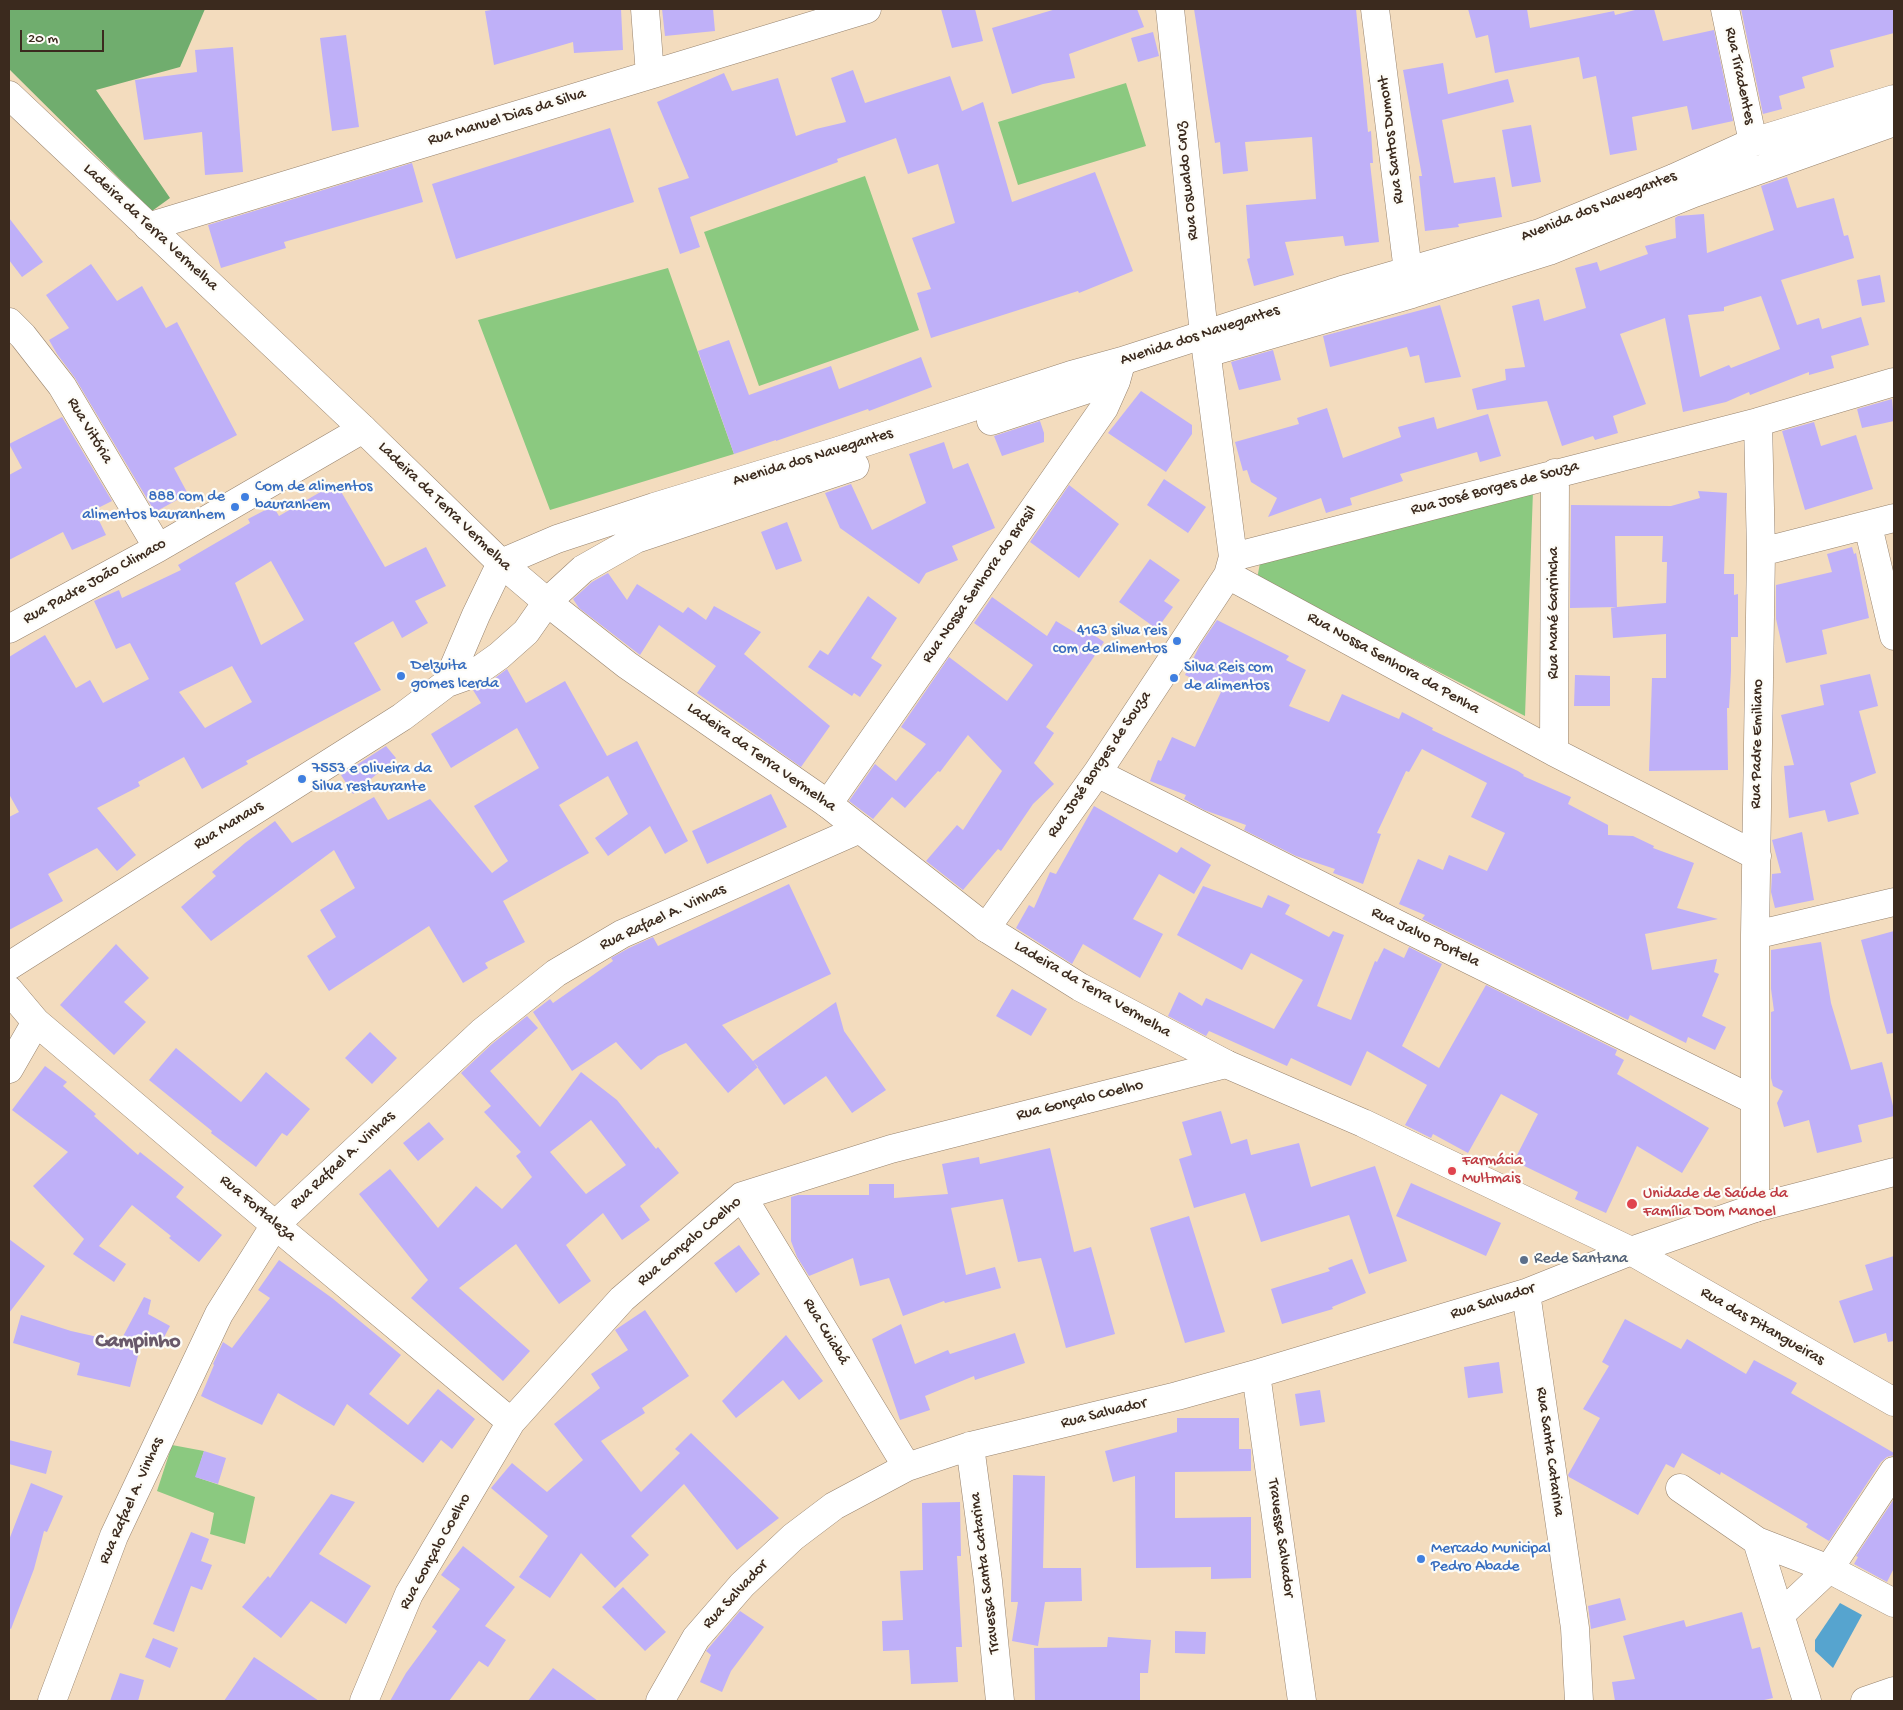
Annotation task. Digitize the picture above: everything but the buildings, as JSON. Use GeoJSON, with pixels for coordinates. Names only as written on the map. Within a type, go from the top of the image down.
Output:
{"type":"FeatureCollection","features":[{"type":"Feature","properties":{"kind":"street"},"geometry":{"type":"LineString","coordinates":[[645,9],[650,75]]}},
{"type":"Feature","properties":{"kind":"street","name":"Rua Manuel Dias da Silva"},"geometry":{"type":"LineString","coordinates":[[148,227],[867,9]]}},
{"type":"Feature","properties":{"kind":"street","name":"Rua Oswaldo Cruz"},"geometry":{"type":"LineString","coordinates":[[1170,9],[1206,343]]}},
{"type":"Feature","properties":{"kind":"street","name":"Rua Santos Dumont"},"geometry":{"type":"LineString","coordinates":[[1375,9],[1408,271]]}},
{"type":"Feature","properties":{"kind":"street","name":"Rua Tiradentes"},"geometry":{"type":"LineString","coordinates":[[1725,9],[1753,142]]}},
{"type":"Feature","properties":{"kind":"street","name":"Ladeira da Terra Vermelha"},"geometry":{"type":"LineString","coordinates":[[9,95],[363,429],[501,563],[627,665],[828,804],[986,928],[1080,987],[1226,1064],[1363,1122],[1631,1251]]}},
{"type":"Feature","properties":{"kind":"street","name":"Avenida dos Navegantes"},"geometry":{"type":"LineString","coordinates":[[547,602],[583,569],[636,539],[1119,371],[1206,343],[1408,271],[1540,233],[1674,178],[1753,142],[1894,99]]}},
{"type":"Feature","properties":{"kind":"street","name":"Avenida dos Navegantes"},"geometry":{"type":"LineString","coordinates":[[1206,343],[1412,294],[1549,251],[1694,193],[1894,122]]}},
{"type":"Feature","properties":{"kind":"street","name":"Rua Vitória"},"geometry":{"type":"LineString","coordinates":[[9,322],[23,336],[62,386],[158,548]]}},
{"type":"Feature","properties":{"kind":"street"},"geometry":{"type":"LineString","coordinates":[[1206,343],[1231,566]]}},
{"type":"Feature","properties":{"kind":"street","name":"Avenida dos Navegantes"},"geometry":{"type":"LineString","coordinates":[[501,563],[556,539],[654,506],[838,451],[1072,374],[1119,371]]}},
{"type":"Feature","properties":{"kind":"street","name":"Rua Nossa Senhora do Brasil"},"geometry":{"type":"LineString","coordinates":[[828,804],[1104,408],[1119,371]]}},
{"type":"Feature","properties":{"kind":"street"},"geometry":{"type":"LineString","coordinates":[[1758,422],[1894,382]]}},
{"type":"Feature","properties":{"kind":"street","name":"Rua José Borges de Souza"},"geometry":{"type":"LineString","coordinates":[[986,928],[1096,773],[1231,566],[1555,473],[1758,422]]}},
{"type":"Feature","properties":{"kind":"street","name":"Rua Padre Emiliano"},"geometry":{"type":"LineString","coordinates":[[1755,1208],[1755,935],[1761,552],[1758,422]]}},
{"type":"Feature","properties":{"kind":"street","name":"Rua Padre João Climaco"},"geometry":{"type":"LineString","coordinates":[[9,629],[158,548],[363,429]]}},
{"type":"Feature","properties":{"kind":"street","name":"Rua Mané Garrincha"},"geometry":{"type":"LineString","coordinates":[[1554,752],[1555,473]]}},
{"type":"Feature","properties":{"kind":"street"},"geometry":{"type":"LineString","coordinates":[[1761,552],[1894,518]]}},
{"type":"Feature","properties":{"kind":"street"},"geometry":{"type":"LineString","coordinates":[[1868,526],[1894,636]]}},
{"type":"Feature","properties":{"kind":"street"},"geometry":{"type":"LineString","coordinates":[[448,684],[476,615],[501,563]]}},
{"type":"Feature","properties":{"kind":"street","name":"Rua Nossa Senhora da Penha"},"geometry":{"type":"LineString","coordinates":[[1231,566],[1554,752],[1757,856]]}},
{"type":"Feature","properties":{"kind":"street","name":"Rua Manaus"},"geometry":{"type":"LineString","coordinates":[[9,966],[402,717],[448,684],[475,673],[499,656],[526,632],[547,602]]}},
{"type":"Feature","properties":{"kind":"street","name":"Rua Jalvo Portela"},"geometry":{"type":"LineString","coordinates":[[1096,773],[1754,1100]]}},
{"type":"Feature","properties":{"kind":"street","name":"Rua Rafael A. Vinhas"},"geometry":{"type":"LineString","coordinates":[[52,1701],[118,1527],[219,1314],[275,1225],[482,1032],[556,973],[622,934],[860,829]]}},
{"type":"Feature","properties":{"kind":"street"},"geometry":{"type":"LineString","coordinates":[[1755,935],[1894,902]]}},
{"type":"Feature","properties":{"kind":"street","name":"Rua Fortaleza"},"geometry":{"type":"LineString","coordinates":[[9,990],[36,1022],[511,1422]]}},
{"type":"Feature","properties":{"kind":"street"},"geometry":{"type":"LineString","coordinates":[[9,1069],[36,1022]]}},
{"type":"Feature","properties":{"kind":"street","name":"Rua Gonçalo Coelho"},"geometry":{"type":"LineString","coordinates":[[364,1701],[409,1594],[511,1422],[622,1298],[742,1196],[891,1149],[1226,1064]]}},
{"type":"Feature","properties":{"kind":"street","name":"Rua Salvador"},"geometry":{"type":"LineString","coordinates":[[660,1701],[696,1638],[742,1585],[787,1543],[834,1506],[907,1467],[970,1446],[1176,1396],[1256,1374],[1526,1293],[1631,1251],[1755,1208],[1894,1172]]}},
{"type":"Feature","properties":{"kind":"street","name":"Rua Cuiabá"},"geometry":{"type":"LineString","coordinates":[[742,1196],[907,1467]]}},
{"type":"Feature","properties":{"kind":"street","name":"Rua das Pitangueiras"},"geometry":{"type":"LineString","coordinates":[[1631,1251],[1894,1402]]}},
{"type":"Feature","properties":{"kind":"street","name":"Rua Santa Catarina"},"geometry":{"type":"LineString","coordinates":[[1526,1293],[1575,1628],[1578,1701]]}},
{"type":"Feature","properties":{"kind":"street","name":"Travessa Salvador"},"geometry":{"type":"LineString","coordinates":[[1256,1374],[1302,1701]]}},
{"type":"Feature","properties":{"kind":"street","name":"Travessa Santa Catarina"},"geometry":{"type":"LineString","coordinates":[[970,1446],[988,1581],[1000,1701]]}},
{"type":"Feature","properties":{"kind":"street"},"geometry":{"type":"LineString","coordinates":[[1780,1615],[1829,1570],[1894,1471]]}},
{"type":"Feature","properties":{"kind":"street"},"geometry":{"type":"LineString","coordinates":[[1680,1488],[1757,1541],[1829,1570],[1894,1603]]}},
{"type":"Feature","properties":{"kind":"street"},"geometry":{"type":"LineString","coordinates":[[1757,1541],[1807,1701]]}},
{"type":"Feature","properties":{"kind":"street"},"geometry":{"type":"LineString","coordinates":[[1865,1701],[1894,1691]]}},
{"type":"Feature","properties":{"kind":"green space"},"geometry":{"type":"Polygon","coordinates":[[[9,9],[205,9],[180,67],[96,90],[170,198],[152,211],[9,69],[9,9]]]}},
{"type":"Feature","properties":{"kind":"green space"},"geometry":{"type":"Polygon","coordinates":[[[1126,83],[1146,146],[1018,185],[998,122],[1126,83]]]}},
{"type":"Feature","properties":{"kind":"green space"},"geometry":{"type":"Polygon","coordinates":[[[865,176],[919,330],[759,386],[704,232],[865,176]]]}},
{"type":"Feature","properties":{"kind":"green space"},"geometry":{"type":"Polygon","coordinates":[[[668,268],[734,454],[550,510],[478,320],[668,268]]]}},
{"type":"Feature","properties":{"kind":"green space"},"geometry":{"type":"Polygon","coordinates":[[[1533,491],[1525,716],[1257,579],[1260,563],[1533,491]]]}},
{"type":"Feature","properties":{"kind":"green space"},"geometry":{"type":"Polygon","coordinates":[[[172,1445],[204,1451],[196,1477],[255,1497],[245,1544],[210,1534],[214,1513],[157,1491],[172,1445]]]}},
{"type":"Feature","properties":{"kind":"water"},"geometry":{"type":"Polygon","coordinates":[[[1840,1603],[1862,1615],[1833,1668],[1815,1651],[1815,1640],[1840,1603]]]}},
{"type":"Feature","properties":{"kind":"place","name":"Com de alimentos bauranhem"},"geometry":{"type":"Point","coordinates":[245,497]}},
{"type":"Feature","properties":{"kind":"place","name":"888 com de alimentos bauranhem"},"geometry":{"type":"Point","coordinates":[235,507]}},
{"type":"Feature","properties":{"kind":"place","name":"4163 silva reis com de alimentos"},"geometry":{"type":"Point","coordinates":[1177,641]}},
{"type":"Feature","properties":{"kind":"place","name":"Delzuita gomes lcerda"},"geometry":{"type":"Point","coordinates":[401,676]}},
{"type":"Feature","properties":{"kind":"place","name":"Silva Reis com de alimentos"},"geometry":{"type":"Point","coordinates":[1174,678]}},
{"type":"Feature","properties":{"kind":"place","name":"7553 e oliveira da Silva restaurante"},"geometry":{"type":"Point","coordinates":[302,779]}},
{"type":"Feature","properties":{"kind":"place","name":"Farmácia Multmais"},"geometry":{"type":"Point","coordinates":[1452,1171]}},
{"type":"Feature","properties":{"kind":"place","name":"Unidade de Saúde da Família Dom Manoel"},"geometry":{"type":"Point","coordinates":[1632,1204]}},
{"type":"Feature","properties":{"kind":"place","name":"Rede Santana"},"geometry":{"type":"Point","coordinates":[1524,1260]}},
{"type":"Feature","properties":{"kind":"place","name":"Mercado Municipal Pedro Abade"},"geometry":{"type":"Point","coordinates":[1421,1559]}},
{"type":"Feature","properties":{"kind":"district","name":"Campinho"},"geometry":{"type":"Point","coordinates":[138,1343]}}]}
